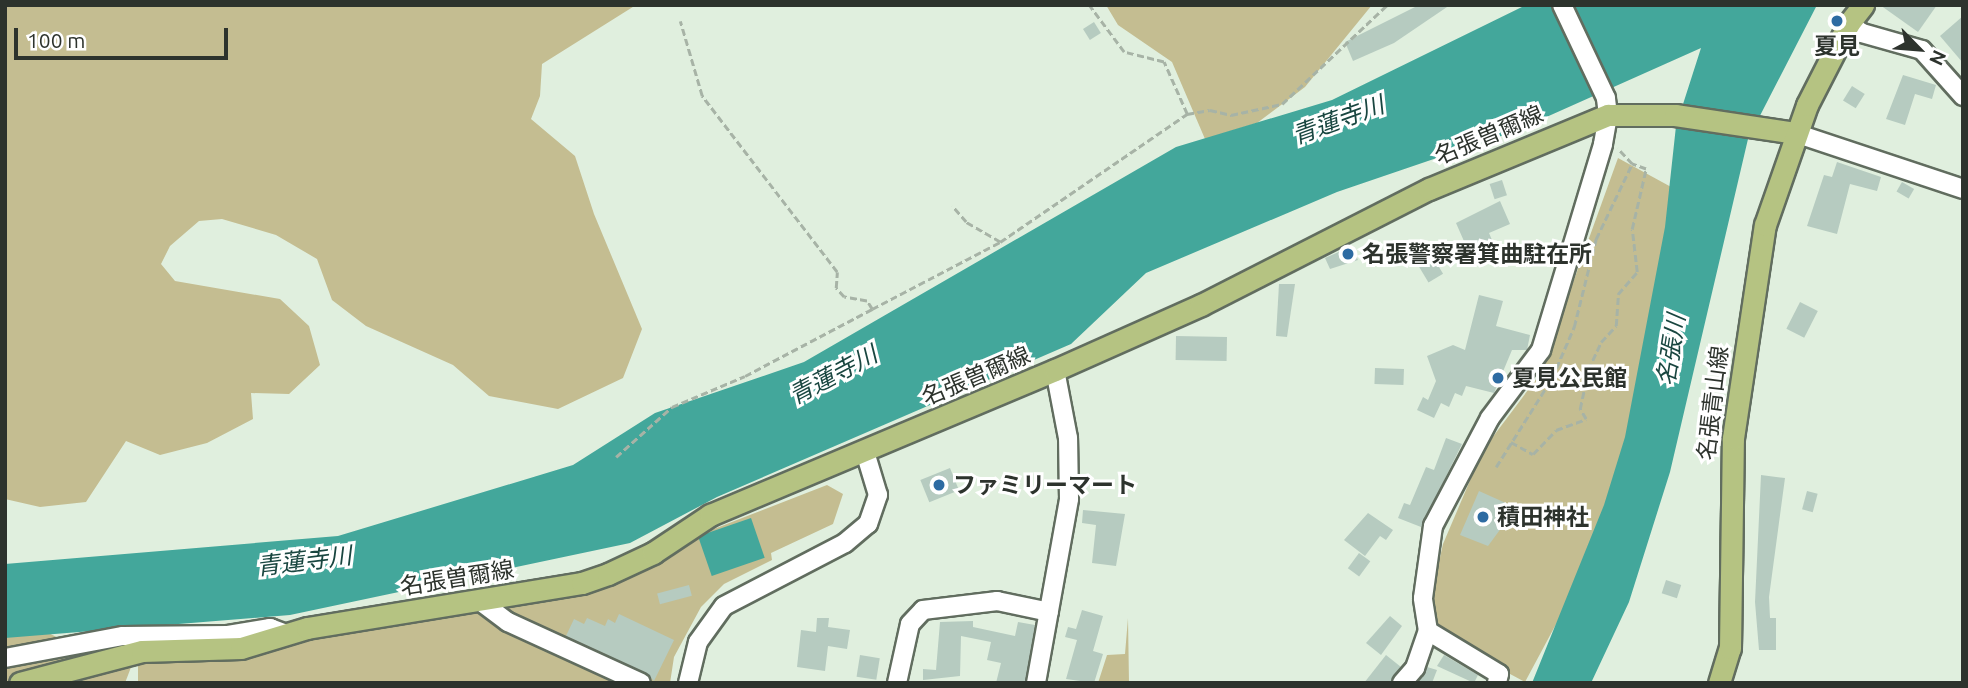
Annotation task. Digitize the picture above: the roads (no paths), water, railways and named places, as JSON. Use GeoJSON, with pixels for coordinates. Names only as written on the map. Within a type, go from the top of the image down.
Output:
{"type":"FeatureCollection","features":[{"type":"Feature","properties":{"kind":"main road"},"geometry":{"type":"LineString","coordinates":[[1795,133],[1849,23],[1863,5]]}},
{"type":"Feature","properties":{"kind":"main road","name":"名張曽爾線"},"geometry":{"type":"LineString","coordinates":[[20,683],[142,651],[241,648],[289,635],[480,601],[608,574],[653,553],[710,515],[865,452],[1201,305],[1429,190],[1606,105],[1795,133]]}},
{"type":"Feature","properties":{"kind":"main road","name":"名張青山線"},"geometry":{"type":"LineString","coordinates":[[1719,683],[1730,648],[1733,438],[1765,225],[1795,133]]}},
{"type":"Feature","properties":{"kind":"street"},"geometry":{"type":"LineString","coordinates":[[1402,683],[1415,668],[1428,631],[1423,598],[1433,526],[1490,418],[1541,350],[1606,105],[1562,5]]}},
{"type":"Feature","properties":{"kind":"street"},"geometry":{"type":"LineString","coordinates":[[1849,23],[1861,33],[1922,50],[1963,96]]}},
{"type":"Feature","properties":{"kind":"street"},"geometry":{"type":"LineString","coordinates":[[1795,133],[1963,189]]}},
{"type":"Feature","properties":{"kind":"street"},"geometry":{"type":"LineString","coordinates":[[1036,683],[1069,499],[1068,438],[1055,370]]}},
{"type":"Feature","properties":{"kind":"street"},"geometry":{"type":"LineString","coordinates":[[688,683],[698,642],[723,606],[845,543],[868,524],[878,495],[865,452]]}},
{"type":"Feature","properties":{"kind":"street"},"geometry":{"type":"LineString","coordinates":[[480,601],[508,622],[641,683]]}},
{"type":"Feature","properties":{"kind":"street"},"geometry":{"type":"LineString","coordinates":[[897,683],[910,624],[923,610],[997,601],[1049,612]]}},
{"type":"Feature","properties":{"kind":"street"},"geometry":{"type":"LineString","coordinates":[[5,658],[123,636],[228,635],[270,628],[289,635]]}},
{"type":"Feature","properties":{"kind":"street"},"geometry":{"type":"LineString","coordinates":[[1428,631],[1499,674],[1497,683]]}},
{"type":"Feature","properties":{"kind":"water"},"geometry":{"type":"Polygon","coordinates":[[[1526,5],[1817,5],[1748,139],[1670,472],[1629,602],[1591,683],[1532,683],[1604,505],[1625,437],[1665,227],[1676,126],[1701,48],[1513,132],[1337,192],[1146,273],[1071,344],[717,497],[630,543],[290,615],[5,638],[5,564],[338,536],[573,465],[655,413],[804,362],[1176,147],[1332,100],[1526,5]]]}},
{"type":"Feature","properties":{"kind":"water"},"geometry":{"type":"Polygon","coordinates":[[[751,518],[765,558],[712,576],[698,536],[751,518]]]}},
{"type":"Feature","properties":{"kind":"place","name":"夏見"},"geometry":{"type":"Point","coordinates":[1837,21]}},
{"type":"Feature","properties":{"kind":"place","name":"名張警察署箕曲駐在所"},"geometry":{"type":"Point","coordinates":[1348,254]}},
{"type":"Feature","properties":{"kind":"place","name":"夏見公民館"},"geometry":{"type":"Point","coordinates":[1498,378]}},
{"type":"Feature","properties":{"kind":"place","name":"ファミリーマート"},"geometry":{"type":"Point","coordinates":[939,485]}},
{"type":"Feature","properties":{"kind":"place","name":"積田神社"},"geometry":{"type":"Point","coordinates":[1483,517]}},
{"type":"Feature","properties":{"kind":"water label","name":"青蓮寺川"},"geometry":{"type":"Point","coordinates":[1338,120]}},
{"type":"Feature","properties":{"kind":"water label","name":"名張川"},"geometry":{"type":"Point","coordinates":[1671,350]}},
{"type":"Feature","properties":{"kind":"water label","name":"青蓮寺川"},"geometry":{"type":"Point","coordinates":[833,375]}},
{"type":"Feature","properties":{"kind":"water label","name":"青蓮寺川"},"geometry":{"type":"Point","coordinates":[304,561]}}]}
